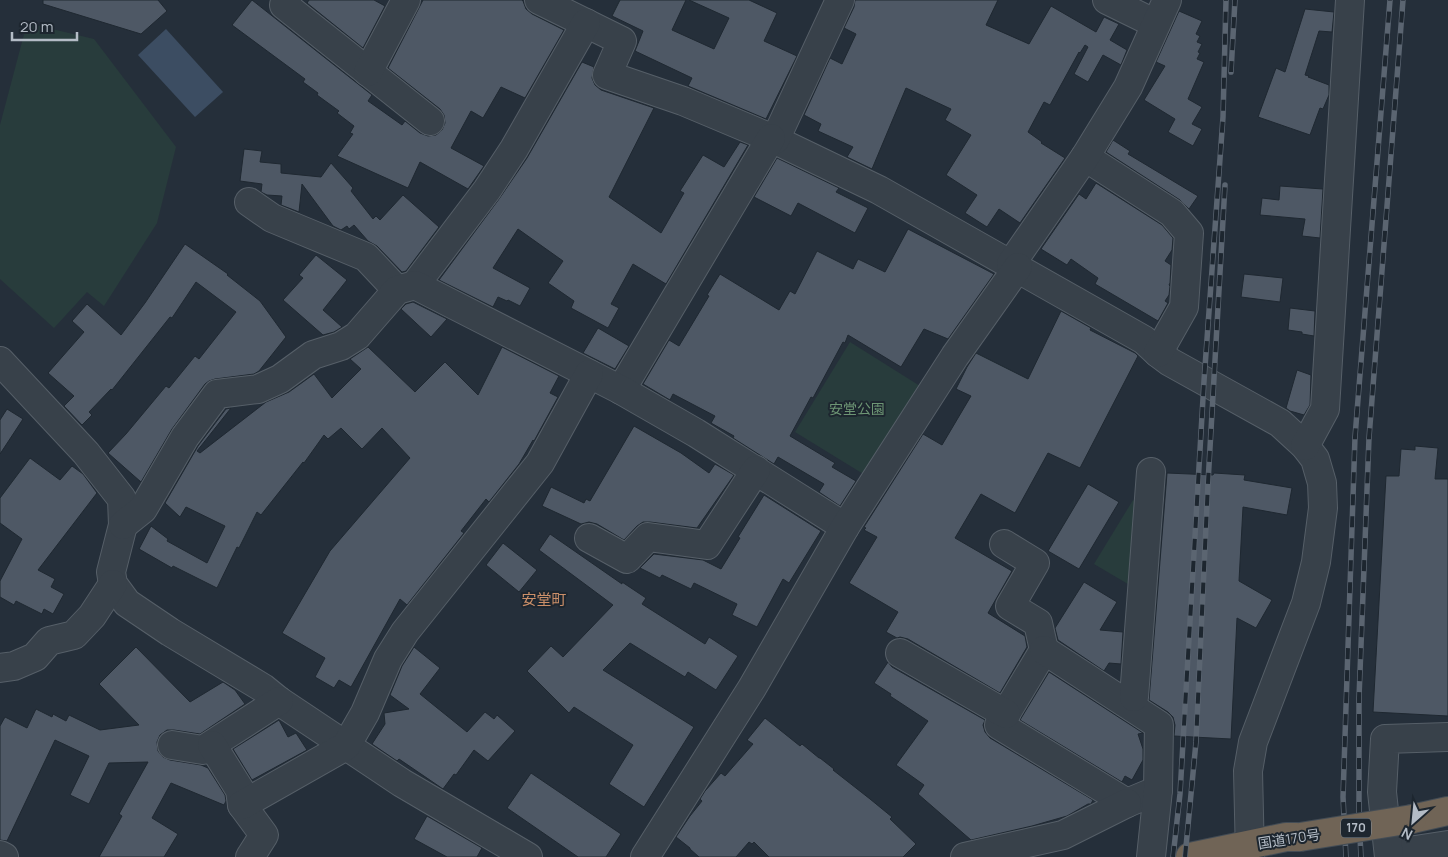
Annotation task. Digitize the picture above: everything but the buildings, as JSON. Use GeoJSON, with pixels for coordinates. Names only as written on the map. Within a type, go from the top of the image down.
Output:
{"type":"FeatureCollection","features":[{"type":"Feature","properties":{"kind":"highway","name":"国道170号"},"geometry":{"type":"LineString","coordinates":[[1190,857],[1219,852],[1249,851],[1286,837],[1300,837],[1412,820],[1448,811]]}},
{"type":"Feature","properties":{"kind":"street"},"geometry":{"type":"LineString","coordinates":[[287,0],[284,5],[430,121]]}},
{"type":"Feature","properties":{"kind":"street"},"geometry":{"type":"LineString","coordinates":[[368,72],[406,0]]}},
{"type":"Feature","properties":{"kind":"street"},"geometry":{"type":"LineString","coordinates":[[538,0],[622,41],[607,75],[683,101],[773,139],[880,190],[1144,340],[1170,362],[1280,423],[1305,446],[1315,459],[1322,483],[1323,508],[1316,562],[1306,603],[1254,742],[1248,772],[1249,851]]}},
{"type":"Feature","properties":{"kind":"street"},"geometry":{"type":"LineString","coordinates":[[621,390],[773,139],[840,0]]}},
{"type":"Feature","properties":{"kind":"street"},"geometry":{"type":"LineString","coordinates":[[1107,0],[1156,24]]}},
{"type":"Feature","properties":{"kind":"street"},"geometry":{"type":"LineString","coordinates":[[645,857],[752,688],[844,527],[1128,87],[1168,0]]}},
{"type":"Feature","properties":{"kind":"street"},"geometry":{"type":"LineString","coordinates":[[1305,446],[1325,409],[1350,0]]}},
{"type":"Feature","properties":{"kind":"street"},"geometry":{"type":"LineString","coordinates":[[123,524],[143,509],[185,437],[217,394],[258,389],[280,379],[313,354],[340,346],[357,336],[406,287],[487,190],[514,149],[586,23]]}},
{"type":"Feature","properties":{"kind":"street"},"geometry":{"type":"LineString","coordinates":[[1085,156],[1172,213],[1189,233],[1184,307],[1158,353]]}},
{"type":"Feature","properties":{"kind":"street"},"geometry":{"type":"LineString","coordinates":[[248,202],[272,218],[366,257],[406,287],[621,390],[696,433],[844,527]]}},
{"type":"Feature","properties":{"kind":"street"},"geometry":{"type":"LineString","coordinates":[[0,361],[86,453],[122,499],[123,524],[111,572],[113,584],[126,603],[263,688],[279,701],[402,783],[528,857]]}},
{"type":"Feature","properties":{"kind":"street"},"geometry":{"type":"LineString","coordinates":[[242,805],[346,746],[365,714],[388,659],[405,632],[540,464],[589,374]]}},
{"type":"Feature","properties":{"kind":"street"},"geometry":{"type":"LineString","coordinates":[[589,538],[627,559],[648,537],[708,545],[756,470]]}},
{"type":"Feature","properties":{"kind":"street"},"geometry":{"type":"LineString","coordinates":[[1134,697],[1151,472]]}},
{"type":"Feature","properties":{"kind":"street"},"geometry":{"type":"LineString","coordinates":[[1004,544],[1035,563],[1010,606],[1038,623],[1044,650],[999,725],[1127,804]]}},
{"type":"Feature","properties":{"kind":"street"},"geometry":{"type":"LineString","coordinates":[[0,668],[14,666],[35,657],[50,641],[74,635],[92,616],[113,584]]}},
{"type":"Feature","properties":{"kind":"street"},"geometry":{"type":"LineString","coordinates":[[1044,650],[1159,725],[1158,790],[1151,857]]}},
{"type":"Feature","properties":{"kind":"street"},"geometry":{"type":"LineString","coordinates":[[900,653],[1006,714]]}},
{"type":"Feature","properties":{"kind":"street"},"geometry":{"type":"LineString","coordinates":[[172,745],[203,750],[279,701]]}},
{"type":"Feature","properties":{"kind":"street"},"geometry":{"type":"LineString","coordinates":[[1448,737],[1385,739],[1382,792],[1389,855],[1448,845]]}},
{"type":"Feature","properties":{"kind":"street"},"geometry":{"type":"LineString","coordinates":[[212,745],[240,790],[242,805],[264,835],[250,857]]}},
{"type":"Feature","properties":{"kind":"street"},"geometry":{"type":"LineString","coordinates":[[965,857],[1063,835],[1158,790]]}},
{"type":"Feature","properties":{"kind":"street"},"geometry":{"type":"LineString","coordinates":[[0,855],[4,857]]}},
{"type":"Feature","properties":{"kind":"green space"},"geometry":{"type":"Polygon","coordinates":[[[27,23],[94,39],[176,147],[157,223],[104,306],[87,292],[54,328],[0,279],[0,125],[27,23]]]}},
{"type":"Feature","properties":{"kind":"green space","name":"安堂公園"},"geometry":{"type":"Polygon","coordinates":[[[850,342],[920,386],[865,475],[795,432],[850,342]]]}},
{"type":"Feature","properties":{"kind":"green space"},"geometry":{"type":"Polygon","coordinates":[[[1133,500],[1140,505],[1133,587],[1094,564],[1133,500]]]}},
{"type":"Feature","properties":{"kind":"water"},"geometry":{"type":"Polygon","coordinates":[[[166,29],[223,92],[195,117],[138,55],[166,29]]]}},
{"type":"Feature","properties":{"kind":"railway"},"geometry":{"type":"LineString","coordinates":[[1173,857],[1180,794],[1204,381],[1223,117],[1226,0]]}},
{"type":"Feature","properties":{"kind":"railway"},"geometry":{"type":"LineString","coordinates":[[1231,72],[1235,0]]}},
{"type":"Feature","properties":{"kind":"railway"},"geometry":{"type":"LineString","coordinates":[[1346,857],[1343,797],[1355,437],[1390,0]]}},
{"type":"Feature","properties":{"kind":"railway"},"geometry":{"type":"LineString","coordinates":[[1361,857],[1359,698],[1369,438],[1403,0]]}},
{"type":"Feature","properties":{"kind":"railway"},"geometry":{"type":"LineString","coordinates":[[1185,857],[1196,742],[1225,185]]}},
{"type":"Feature","properties":{"kind":"district","name":"安堂町"},"geometry":{"type":"Point","coordinates":[544,600]}}]}
